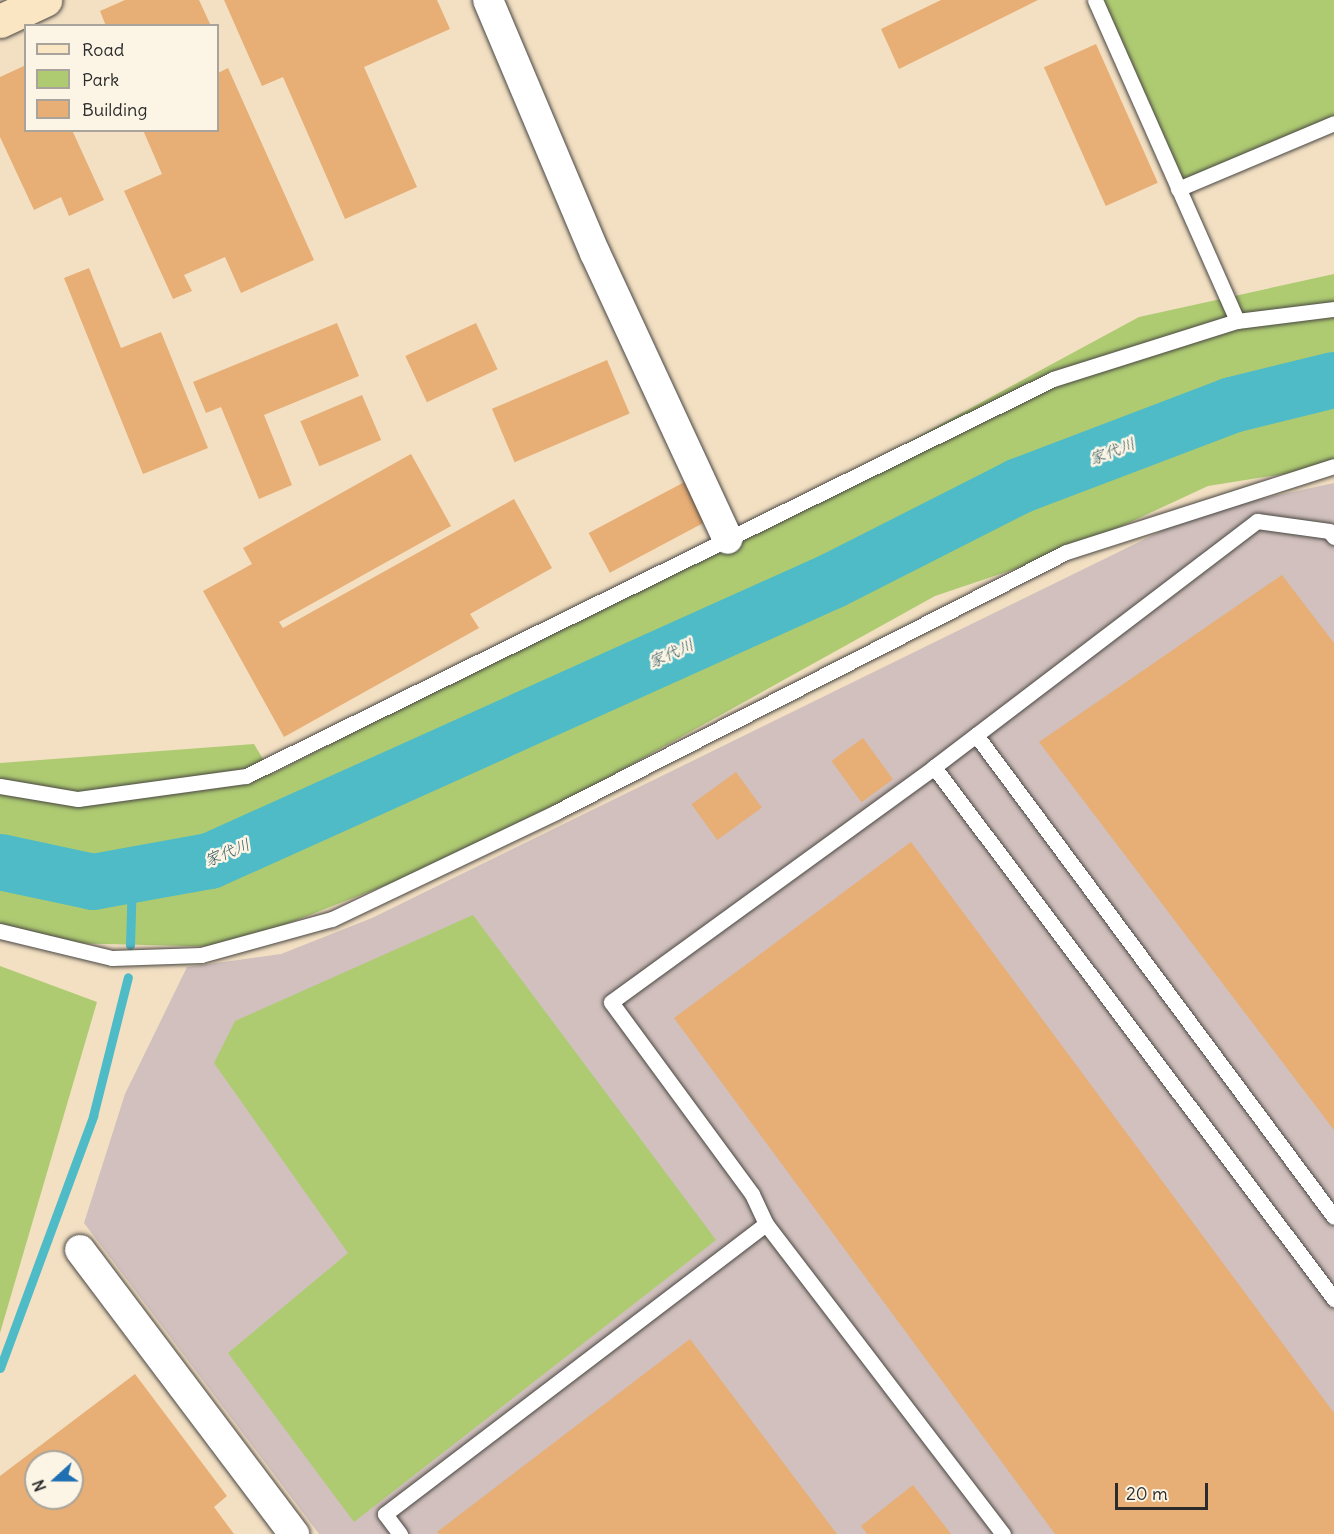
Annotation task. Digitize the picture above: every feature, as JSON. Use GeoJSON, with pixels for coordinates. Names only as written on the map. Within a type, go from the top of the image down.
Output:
{"type":"FeatureCollection","features":[{"type":"Feature","properties":{"kind":"street"},"geometry":{"type":"LineString","coordinates":[[0,21],[45,0]]}},
{"type":"Feature","properties":{"kind":"street"},"geometry":{"type":"LineString","coordinates":[[488,0],[595,253],[728,539]]}},
{"type":"Feature","properties":{"kind":"street"},"geometry":{"type":"LineString","coordinates":[[80,1250],[294,1534]]}},
{"type":"Feature","properties":{"kind":"lane"},"geometry":{"type":"LineString","coordinates":[[1095,0],[1237,321]]}},
{"type":"Feature","properties":{"kind":"lane"},"geometry":{"type":"LineString","coordinates":[[1178,189],[1334,123]]}},
{"type":"Feature","properties":{"kind":"lane"},"geometry":{"type":"LineString","coordinates":[[0,786],[78,799],[246,776],[1053,379],[1237,321],[1334,309]]}},
{"type":"Feature","properties":{"kind":"lane"},"geometry":{"type":"LineString","coordinates":[[0,932],[112,958],[190,956],[332,919],[556,812],[1066,552],[1334,466]]}},
{"type":"Feature","properties":{"kind":"lane"},"geometry":{"type":"LineString","coordinates":[[1003,1534],[766,1224],[752,1194],[611,1002],[934,767],[1257,521],[1329,531],[1334,537]]}},
{"type":"Feature","properties":{"kind":"lane"},"geometry":{"type":"LineString","coordinates":[[976,735],[1334,1217]]}},
{"type":"Feature","properties":{"kind":"lane"},"geometry":{"type":"LineString","coordinates":[[934,767],[1334,1299]]}},
{"type":"Feature","properties":{"kind":"lane"},"geometry":{"type":"LineString","coordinates":[[400,1534],[385,1514],[766,1224]]}},
{"type":"Feature","properties":{"kind":"shaded area"},"geometry":{"type":"Polygon","coordinates":[[[1334,483],[1334,1534],[319,1534],[84,1223],[125,1094],[187,967],[281,954],[372,918],[1200,512],[1334,483]]]}},
{"type":"Feature","properties":{"kind":"green space"},"geometry":{"type":"Polygon","coordinates":[[[1097,0],[1334,0],[1334,121],[1180,180],[1097,0]]]}},
{"type":"Feature","properties":{"kind":"green space"},"geometry":{"type":"Polygon","coordinates":[[[1334,274],[1334,466],[1208,486],[1066,552],[935,596],[481,848],[228,947],[65,943],[0,927],[0,763],[254,744],[272,774],[679,566],[1139,317],[1334,274]]]}},
{"type":"Feature","properties":{"kind":"green space"},"geometry":{"type":"Polygon","coordinates":[[[473,915],[716,1240],[354,1522],[228,1353],[348,1253],[214,1063],[235,1021],[473,915]]]}},
{"type":"Feature","properties":{"kind":"green space"},"geometry":{"type":"Polygon","coordinates":[[[0,966],[97,1002],[0,1333],[0,966]]]}},
{"type":"Feature","properties":{"kind":"building"},"geometry":{"type":"Polygon","coordinates":[[[125,0],[199,0],[210,24],[105,24],[100,11],[125,0]]]}},
{"type":"Feature","properties":{"kind":"building"},"geometry":{"type":"Polygon","coordinates":[[[224,0],[437,0],[450,29],[364,67],[417,187],[345,219],[283,77],[262,86],[224,0]]]}},
{"type":"Feature","properties":{"kind":"building"},"geometry":{"type":"Polygon","coordinates":[[[941,0],[1038,0],[899,69],[881,29],[941,0]]]}},
{"type":"Feature","properties":{"kind":"building"},"geometry":{"type":"Polygon","coordinates":[[[1096,44],[1158,183],[1106,206],[1044,67],[1096,44]]]}},
{"type":"Feature","properties":{"kind":"building"},"geometry":{"type":"Polygon","coordinates":[[[24,66],[24,132],[73,132],[104,200],[69,216],[61,197],[34,210],[0,137],[0,77],[24,66]]]}},
{"type":"Feature","properties":{"kind":"building"},"geometry":{"type":"Polygon","coordinates":[[[228,68],[314,260],[241,293],[225,257],[184,275],[192,291],[173,299],[124,191],[162,174],[144,132],[219,132],[219,72],[228,68]]]}},
{"type":"Feature","properties":{"kind":"building"},"geometry":{"type":"Polygon","coordinates":[[[89,268],[121,348],[161,332],[208,448],[143,474],[64,278],[89,268]]]}},
{"type":"Feature","properties":{"kind":"building"},"geometry":{"type":"Polygon","coordinates":[[[337,323],[359,376],[264,415],[292,485],[259,499],[221,407],[206,413],[193,382],[337,323]]]}},
{"type":"Feature","properties":{"kind":"building"},"geometry":{"type":"Polygon","coordinates":[[[476,323],[498,369],[427,402],[405,356],[476,323]]]}},
{"type":"Feature","properties":{"kind":"building"},"geometry":{"type":"Polygon","coordinates":[[[607,360],[630,413],[515,462],[492,409],[607,360]]]}},
{"type":"Feature","properties":{"kind":"building"},"geometry":{"type":"Polygon","coordinates":[[[362,395],[381,440],[319,466],[300,421],[362,395]]]}},
{"type":"Feature","properties":{"kind":"building"},"geometry":{"type":"Polygon","coordinates":[[[411,454],[451,526],[279,622],[283,628],[514,499],[552,568],[470,614],[479,628],[284,737],[203,591],[252,564],[243,548],[411,454]]]}},
{"type":"Feature","properties":{"kind":"building"},"geometry":{"type":"Polygon","coordinates":[[[692,478],[713,518],[610,573],[589,533],[692,478]]]}},
{"type":"Feature","properties":{"kind":"building"},"geometry":{"type":"Polygon","coordinates":[[[1282,575],[1334,643],[1334,1130],[1039,742],[1282,575]]]}},
{"type":"Feature","properties":{"kind":"building"},"geometry":{"type":"Polygon","coordinates":[[[863,738],[893,779],[861,802],[831,761],[863,738]]]}},
{"type":"Feature","properties":{"kind":"building"},"geometry":{"type":"Polygon","coordinates":[[[736,772],[762,808],[717,840],[692,804],[736,772]]]}},
{"type":"Feature","properties":{"kind":"building"},"geometry":{"type":"Polygon","coordinates":[[[911,842],[1334,1413],[1334,1534],[1055,1534],[674,1018],[911,842]]]}},
{"type":"Feature","properties":{"kind":"building"},"geometry":{"type":"Polygon","coordinates":[[[690,1339],[837,1534],[439,1534],[437,1532],[690,1339]]]}},
{"type":"Feature","properties":{"kind":"building"},"geometry":{"type":"Polygon","coordinates":[[[135,1374],[227,1496],[214,1507],[234,1534],[0,1534],[0,1476],[24,1458],[24,1510],[84,1510],[84,1450],[34,1450],[135,1374]]]}},
{"type":"Feature","properties":{"kind":"building"},"geometry":{"type":"Polygon","coordinates":[[[913,1485],[951,1534],[867,1534],[861,1526],[913,1485]]]}},
{"type":"Feature","properties":{"kind":"waterway","name":"家代川"},"geometry":{"type":"LineString","coordinates":[[0,862],[93,882],[210,861],[832,581],[1019,486],[1232,405],[1334,380]]}},
{"type":"Feature","properties":{"kind":"waterway"},"geometry":{"type":"LineString","coordinates":[[130,945],[132,878]]}},
{"type":"Feature","properties":{"kind":"waterway"},"geometry":{"type":"LineString","coordinates":[[0,1368],[93,1116],[128,977]]}}]}
